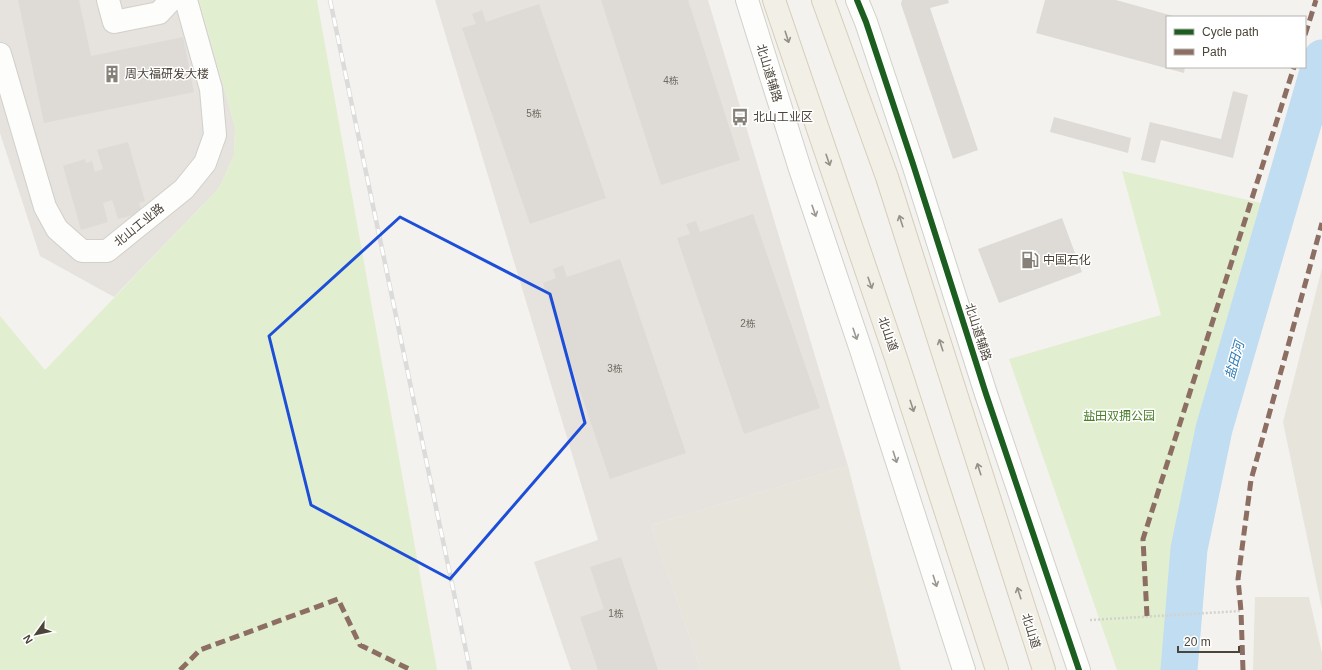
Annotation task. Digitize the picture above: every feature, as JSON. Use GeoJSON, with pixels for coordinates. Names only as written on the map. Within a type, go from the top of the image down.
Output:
{"type":"FeatureCollection","features":[{"type":"Feature","properties":{"kind":"main road","name":"北山道"},"geometry":{"type":"LineString","coordinates":[[774,0],[898,364],[997,670]]}},
{"type":"Feature","properties":{"kind":"main road","name":"北山道"},"geometry":{"type":"LineString","coordinates":[[823,0],[887,176],[1044,670]]}},
{"type":"Feature","properties":{"kind":"street"},"geometry":{"type":"LineString","coordinates":[[108,0],[114,22],[159,13],[171,0]]}},
{"type":"Feature","properties":{"kind":"street","name":"北山工业路"},"geometry":{"type":"LineString","coordinates":[[0,54],[45,207],[57,229],[82,251],[107,251],[184,189],[205,162],[215,135],[211,89],[186,0]]}},
{"type":"Feature","properties":{"kind":"street","name":"北山道辅路"},"geometry":{"type":"LineString","coordinates":[[747,0],[800,169],[863,356],[964,670]]}},
{"type":"Feature","properties":{"kind":"street","name":"北山道辅路"},"geometry":{"type":"LineString","coordinates":[[857,0],[866,22],[986,394],[1079,670]]}},
{"type":"Feature","properties":{"kind":"street"},"geometry":{"type":"LineString","coordinates":[[866,22],[870,0]]}},
{"type":"Feature","properties":{"kind":"path"},"geometry":{"type":"LineString","coordinates":[[1090,620],[1241,611]]}},
{"type":"Feature","properties":{"kind":"highlighted area"},"geometry":{"type":"Polygon","coordinates":[[[400,217],[550,294],[585,423],[450,579],[311,505],[269,336],[400,217]]]}},
{"type":"Feature","properties":{"kind":"shaded area"},"geometry":{"type":"Polygon","coordinates":[[[0,0],[199,0],[235,127],[234,155],[219,188],[114,297],[40,256],[0,133],[0,0]]]}},
{"type":"Feature","properties":{"kind":"shaded area"},"geometry":{"type":"Polygon","coordinates":[[[435,0],[708,0],[848,466],[651,525],[701,670],[571,670],[534,562],[598,540],[435,0]]]}},
{"type":"Feature","properties":{"kind":"shaded area"},"geometry":{"type":"Polygon","coordinates":[[[1322,268],[1322,609],[1283,422],[1322,268]]]}},
{"type":"Feature","properties":{"kind":"shaded area"},"geometry":{"type":"Polygon","coordinates":[[[848,466],[901,670],[701,670],[651,525],[848,466]]]}},
{"type":"Feature","properties":{"kind":"shaded area"},"geometry":{"type":"Polygon","coordinates":[[[1255,597],[1309,597],[1322,653],[1322,670],[1253,670],[1255,597]]]}},
{"type":"Feature","properties":{"kind":"green space"},"geometry":{"type":"Polygon","coordinates":[[[199,0],[317,0],[437,670],[0,670],[0,316],[45,370],[219,188],[234,155],[235,127],[199,0]]]}},
{"type":"Feature","properties":{"kind":"green space","name":"盐田双拥公园"},"geometry":{"type":"Polygon","coordinates":[[[1122,171],[1261,203],[1186,500],[1170,595],[1172,670],[1117,670],[1009,359],[1161,315],[1122,171]]]}},
{"type":"Feature","properties":{"kind":"building","name":"周大福研发大楼"},"geometry":{"type":"Polygon","coordinates":[[[18,0],[79,0],[91,56],[183,37],[194,92],[44,123],[18,0]]]}},
{"type":"Feature","properties":{"kind":"building"},"geometry":{"type":"Polygon","coordinates":[[[601,0],[688,0],[740,160],[661,185],[601,0]]]}},
{"type":"Feature","properties":{"kind":"building"},"geometry":{"type":"Polygon","coordinates":[[[902,0],[948,0],[949,3],[930,8],[978,150],[953,159],[901,4],[902,0]]]}},
{"type":"Feature","properties":{"kind":"building"},"geometry":{"type":"Polygon","coordinates":[[[1045,0],[1116,0],[1173,16],[1166,16],[1166,68],[1185,68],[1184,73],[1036,33],[1045,0]]]}},
{"type":"Feature","properties":{"kind":"building"},"geometry":{"type":"Polygon","coordinates":[[[539,4],[606,198],[530,224],[462,28],[476,24],[472,14],[482,10],[486,22],[539,4]]]}},
{"type":"Feature","properties":{"kind":"building"},"geometry":{"type":"Polygon","coordinates":[[[1233,91],[1248,95],[1233,158],[1161,140],[1155,163],[1141,160],[1150,122],[1221,139],[1233,91]]]}},
{"type":"Feature","properties":{"kind":"building"},"geometry":{"type":"Polygon","coordinates":[[[1054,117],[1131,138],[1128,153],[1050,132],[1054,117]]]}},
{"type":"Feature","properties":{"kind":"building"},"geometry":{"type":"Polygon","coordinates":[[[128,142],[145,201],[139,203],[142,213],[118,219],[112,200],[103,203],[108,222],[81,230],[63,166],[85,159],[86,163],[92,161],[95,172],[103,169],[97,150],[128,142]]]}},
{"type":"Feature","properties":{"kind":"building"},"geometry":{"type":"Polygon","coordinates":[[[753,214],[820,408],[744,434],[677,238],[690,234],[686,224],[696,221],[700,232],[753,214]]]}},
{"type":"Feature","properties":{"kind":"building","name":"中国石化"},"geometry":{"type":"Polygon","coordinates":[[[1062,218],[1082,272],[999,303],[978,249],[1062,218]]]}},
{"type":"Feature","properties":{"kind":"building"},"geometry":{"type":"Polygon","coordinates":[[[620,259],[686,453],[610,479],[543,283],[556,278],[553,269],[563,265],[567,277],[620,259]]]}},
{"type":"Feature","properties":{"kind":"building"},"geometry":{"type":"Polygon","coordinates":[[[621,557],[658,670],[598,670],[580,617],[604,609],[590,567],[621,557]]]}},
{"type":"Feature","properties":{"kind":"waterway","name":"盐田河"},"geometry":{"type":"LineString","coordinates":[[1179,670],[1189,549],[1214,429],[1322,58]]}},
{"type":"Feature","properties":{"kind":"railway"},"geometry":{"type":"LineString","coordinates":[[330,0],[470,670]]}},
{"type":"Feature","properties":{"kind":"marked path"},"geometry":{"type":"LineString","coordinates":[[1306,32],[1316,0]]}},
{"type":"Feature","properties":{"kind":"marked path"},"geometry":{"type":"LineString","coordinates":[[1147,616],[1143,539],[1294,68]]}},
{"type":"Feature","properties":{"kind":"marked path"},"geometry":{"type":"LineString","coordinates":[[1243,670],[1241,611],[1238,579],[1251,480],[1322,223]]}},
{"type":"Feature","properties":{"kind":"marked path"},"geometry":{"type":"LineString","coordinates":[[180,670],[200,650],[338,599],[360,645],[411,670]]}},
{"type":"Feature","properties":{"kind":"cycle path"},"geometry":{"type":"LineString","coordinates":[[857,0],[866,22],[986,394],[1079,670]]}},
{"type":"Feature","properties":{"kind":"place","name":"周大福研发大楼"},"geometry":{"type":"Point","coordinates":[112,74]}},
{"type":"Feature","properties":{"kind":"place","name":"北山工业区"},"geometry":{"type":"Point","coordinates":[740,117]}},
{"type":"Feature","properties":{"kind":"place","name":"中国石化"},"geometry":{"type":"Point","coordinates":[1030,260]}}]}
